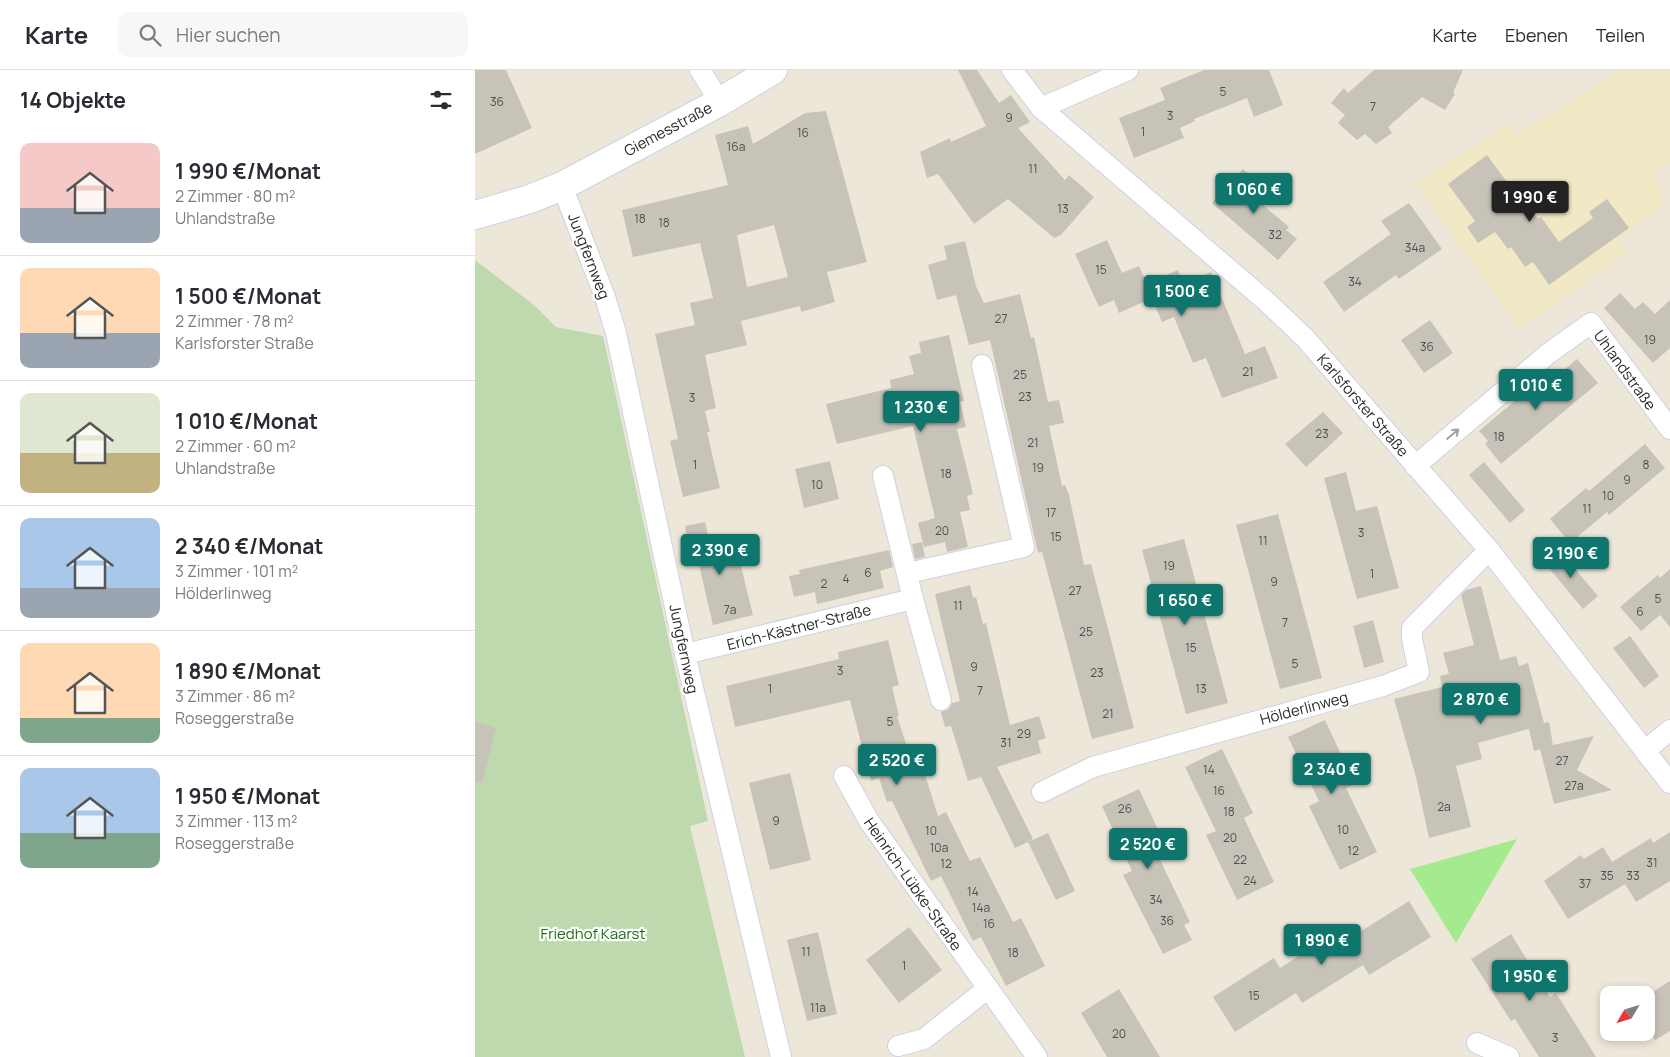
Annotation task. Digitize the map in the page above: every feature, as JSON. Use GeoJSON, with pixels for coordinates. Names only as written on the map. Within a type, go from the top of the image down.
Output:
{"type":"FeatureCollection","features":[{"type":"Feature","properties":{"kind":"main road","name":"Giemesstraße"},"geometry":{"type":"LineString","coordinates":[[475,215],[530,199],[562,186],[719,102],[773,70]]}},
{"type":"Feature","properties":{"kind":"street"},"geometry":{"type":"LineString","coordinates":[[700,70],[719,102]]}},
{"type":"Feature","properties":{"kind":"street","name":"Karlsforster Straße"},"geometry":{"type":"LineString","coordinates":[[1012,70],[1041,108],[1292,326],[1489,550],[1670,783]]}},
{"type":"Feature","properties":{"kind":"street"},"geometry":{"type":"LineString","coordinates":[[1041,108],[1128,70]]}},
{"type":"Feature","properties":{"kind":"street","name":"Jungfernweg"},"geometry":{"type":"LineString","coordinates":[[562,186],[605,297],[616,333],[685,654],[781,1057]]}},
{"type":"Feature","properties":{"kind":"street","name":"Uhlandstraße"},"geometry":{"type":"LineString","coordinates":[[1415,466],[1549,353],[1591,323],[1670,429]]}},
{"type":"Feature","properties":{"kind":"street"},"geometry":{"type":"LineString","coordinates":[[908,573],[1024,547],[982,365]]}},
{"type":"Feature","properties":{"kind":"street"},"geometry":{"type":"LineString","coordinates":[[883,476],[913,599],[941,700]]}},
{"type":"Feature","properties":{"kind":"street","name":"Hölderlinweg"},"geometry":{"type":"LineString","coordinates":[[1043,792],[1093,767],[1383,686],[1419,672],[1412,639],[1413,628],[1489,550]]}},
{"type":"Feature","properties":{"kind":"street","name":"Erich-Kästner-Straße"},"geometry":{"type":"LineString","coordinates":[[685,654],[913,599]]}},
{"type":"Feature","properties":{"kind":"street"},"geometry":{"type":"LineString","coordinates":[[1645,751],[1670,730]]}},
{"type":"Feature","properties":{"kind":"street","name":"Heinrich-Lübke-Straße"},"geometry":{"type":"LineString","coordinates":[[844,776],[869,821],[1037,1057]]}},
{"type":"Feature","properties":{"kind":"street"},"geometry":{"type":"LineString","coordinates":[[898,1046],[924,1039],[987,989]]}},
{"type":"Feature","properties":{"kind":"street"},"geometry":{"type":"LineString","coordinates":[[1477,1043],[1509,1057]]}},
{"type":"Feature","properties":{"kind":"shaded area"},"geometry":{"type":"Polygon","coordinates":[[[1620,70],[1670,70],[1670,162],[1653,175],[1662,188],[1661,208],[1618,240],[1627,253],[1519,329],[1415,183],[1509,123],[1516,135],[1620,70]]]}},
{"type":"Feature","properties":{"kind":"green space","name":"Friedhof Kaarst"},"geometry":{"type":"Polygon","coordinates":[[[475,260],[534,305],[556,327],[603,336],[708,821],[690,826],[745,1057],[475,1057],[475,260]]]}},
{"type":"Feature","properties":{"kind":"green space"},"geometry":{"type":"Polygon","coordinates":[[[1517,839],[1456,943],[1410,869],[1517,839]]]}},
{"type":"Feature","properties":{"kind":"building"},"geometry":{"type":"Polygon","coordinates":[[[475,70],[506,70],[532,128],[475,154],[475,70]]]}},
{"type":"Feature","properties":{"kind":"building"},"geometry":{"type":"Polygon","coordinates":[[[958,70],[977,70],[999,103],[1011,95],[1030,122],[1018,128],[1065,180],[1069,175],[1094,197],[1061,235],[1054,238],[1008,199],[974,224],[938,174],[927,178],[920,152],[950,138],[951,142],[986,126],[958,70]]]}},
{"type":"Feature","properties":{"kind":"building"},"geometry":{"type":"Polygon","coordinates":[[[1204,70],[1269,70],[1283,105],[1254,117],[1247,98],[1194,119],[1195,121],[1180,128],[1184,138],[1134,158],[1119,118],[1165,100],[1160,88],[1204,70]]]}},
{"type":"Feature","properties":{"kind":"building"},"geometry":{"type":"Polygon","coordinates":[[[1374,70],[1463,70],[1453,93],[1455,94],[1445,110],[1422,97],[1388,127],[1392,133],[1376,144],[1365,134],[1357,140],[1338,123],[1345,115],[1331,103],[1344,88],[1348,93],[1374,70]]]}},
{"type":"Feature","properties":{"kind":"building"},"geometry":{"type":"Polygon","coordinates":[[[826,111],[867,262],[827,272],[835,302],[801,312],[800,306],[741,321],[747,345],[705,355],[716,408],[705,411],[710,432],[707,432],[720,488],[683,497],[670,441],[678,439],[655,334],[695,325],[690,303],[713,298],[700,243],[633,257],[622,210],[728,185],[715,135],[748,126],[753,144],[805,113],[826,111]],[[774,225],[737,235],[747,287],[788,277],[774,225]]]}},
{"type":"Feature","properties":{"kind":"building"},"geometry":{"type":"Polygon","coordinates":[[[1487,155],[1518,197],[1521,195],[1538,219],[1541,217],[1559,242],[1593,218],[1589,212],[1607,199],[1629,228],[1549,285],[1533,262],[1525,267],[1511,247],[1508,249],[1495,232],[1478,243],[1467,227],[1475,221],[1448,184],[1487,155]]]}},
{"type":"Feature","properties":{"kind":"building"},"geometry":{"type":"Polygon","coordinates":[[[1243,169],[1267,190],[1258,201],[1289,227],[1286,230],[1297,239],[1278,260],[1212,203],[1243,169]]]}},
{"type":"Feature","properties":{"kind":"building"},"geometry":{"type":"Polygon","coordinates":[[[1409,203],[1442,249],[1399,279],[1396,275],[1344,312],[1323,282],[1391,234],[1381,221],[1409,203]]]}},
{"type":"Feature","properties":{"kind":"building"},"geometry":{"type":"Polygon","coordinates":[[[1107,240],[1122,273],[1139,266],[1147,284],[1178,270],[1183,285],[1211,272],[1245,354],[1265,346],[1278,378],[1222,398],[1206,358],[1193,363],[1174,317],[1162,322],[1152,298],[1119,313],[1114,300],[1099,307],[1075,254],[1107,240]]]}},
{"type":"Feature","properties":{"kind":"building"},"geometry":{"type":"Polygon","coordinates":[[[965,241],[976,286],[984,303],[1020,294],[1031,338],[1034,337],[1048,402],[1059,400],[1064,423],[1049,426],[1062,486],[1065,485],[1069,495],[1084,565],[1091,564],[1134,728],[1092,739],[1042,552],[1038,553],[990,340],[969,345],[956,295],[937,300],[928,265],[947,259],[944,246],[965,241]]]}},
{"type":"Feature","properties":{"kind":"building"},"geometry":{"type":"Polygon","coordinates":[[[1620,293],[1635,309],[1643,302],[1655,314],[1670,300],[1670,348],[1653,363],[1604,308],[1620,293]]]}},
{"type":"Feature","properties":{"kind":"building"},"geometry":{"type":"Polygon","coordinates":[[[1430,320],[1453,353],[1424,373],[1401,340],[1430,320]]]}},
{"type":"Feature","properties":{"kind":"building"},"geometry":{"type":"Polygon","coordinates":[[[949,335],[964,401],[960,402],[966,427],[957,429],[973,494],[967,496],[970,510],[960,512],[968,547],[947,552],[945,542],[924,547],[918,523],[935,518],[913,426],[837,444],[826,404],[891,388],[890,380],[914,374],[909,356],[921,353],[919,342],[949,335]]]}},
{"type":"Feature","properties":{"kind":"building"},"geometry":{"type":"Polygon","coordinates":[[[1577,359],[1598,383],[1501,464],[1485,444],[1488,441],[1479,431],[1535,384],[1540,390],[1577,359]]]}},
{"type":"Feature","properties":{"kind":"building"},"geometry":{"type":"Polygon","coordinates":[[[1323,412],[1343,433],[1306,467],[1285,444],[1323,412]]]}},
{"type":"Feature","properties":{"kind":"building"},"geometry":{"type":"Polygon","coordinates":[[[1645,444],[1665,468],[1609,515],[1607,512],[1570,543],[1550,519],[1586,488],[1589,491],[1645,444]]]}},
{"type":"Feature","properties":{"kind":"building"},"geometry":{"type":"Polygon","coordinates":[[[830,461],[839,499],[804,508],[795,469],[830,461]]]}},
{"type":"Feature","properties":{"kind":"building"},"geometry":{"type":"Polygon","coordinates":[[[1484,462],[1525,510],[1510,523],[1469,475],[1484,462]]]}},
{"type":"Feature","properties":{"kind":"building"},"geometry":{"type":"Polygon","coordinates":[[[1346,472],[1356,511],[1377,506],[1399,588],[1357,599],[1324,478],[1346,472]]]}},
{"type":"Feature","properties":{"kind":"building"},"geometry":{"type":"Polygon","coordinates":[[[1278,514],[1322,678],[1280,689],[1236,525],[1278,514]]]}},
{"type":"Feature","properties":{"kind":"building"},"geometry":{"type":"Polygon","coordinates":[[[705,522],[710,544],[734,538],[753,615],[713,625],[695,548],[689,550],[685,526],[705,522]]]}},
{"type":"Feature","properties":{"kind":"building"},"geometry":{"type":"Polygon","coordinates":[[[1184,539],[1228,703],[1186,714],[1142,550],[1184,539]]]}},
{"type":"Feature","properties":{"kind":"building"},"geometry":{"type":"Polygon","coordinates":[[[922,542],[925,557],[915,559],[912,544],[922,542]]]}},
{"type":"Feature","properties":{"kind":"building"},"geometry":{"type":"Polygon","coordinates":[[[1558,549],[1598,596],[1583,609],[1543,561],[1558,549]]]}},
{"type":"Feature","properties":{"kind":"building"},"geometry":{"type":"Polygon","coordinates":[[[889,550],[893,567],[880,571],[884,588],[817,604],[815,592],[794,597],[789,576],[800,574],[799,570],[889,550]]]}},
{"type":"Feature","properties":{"kind":"building"},"geometry":{"type":"Polygon","coordinates":[[[1670,569],[1670,627],[1660,615],[1641,631],[1620,607],[1658,575],[1660,578],[1670,569]]]}},
{"type":"Feature","properties":{"kind":"building"},"geometry":{"type":"Polygon","coordinates":[[[970,585],[973,598],[976,597],[983,624],[986,623],[1010,725],[1039,716],[1046,738],[1038,741],[1041,753],[997,767],[1033,839],[1015,848],[981,777],[968,781],[951,726],[945,727],[941,712],[949,709],[952,703],[960,701],[935,594],[970,585]]]}},
{"type":"Feature","properties":{"kind":"building"},"geometry":{"type":"Polygon","coordinates":[[[1481,586],[1500,660],[1516,656],[1519,666],[1528,663],[1544,723],[1549,722],[1553,745],[1594,736],[1577,770],[1612,790],[1554,804],[1540,749],[1534,751],[1529,729],[1478,743],[1482,759],[1456,766],[1471,827],[1429,838],[1416,777],[1394,699],[1442,687],[1440,676],[1449,674],[1443,653],[1474,645],[1461,595],[1466,590],[1481,586]]]}},
{"type":"Feature","properties":{"kind":"building"},"geometry":{"type":"Polygon","coordinates":[[[1373,620],[1384,662],[1364,668],[1353,626],[1373,620]]]}},
{"type":"Feature","properties":{"kind":"building"},"geometry":{"type":"Polygon","coordinates":[[[1630,636],[1659,676],[1644,688],[1613,648],[1630,636]]]}},
{"type":"Feature","properties":{"kind":"building"},"geometry":{"type":"Polygon","coordinates":[[[888,640],[899,685],[892,687],[899,716],[897,716],[914,768],[922,765],[938,816],[946,812],[970,861],[980,857],[1013,922],[1021,918],[1045,966],[1006,986],[981,937],[973,941],[941,876],[931,881],[892,801],[887,802],[879,778],[871,781],[850,700],[735,727],[726,686],[839,659],[838,652],[888,640]]]}},
{"type":"Feature","properties":{"kind":"building"},"geometry":{"type":"Polygon","coordinates":[[[1325,720],[1355,784],[1346,788],[1377,852],[1340,870],[1309,806],[1319,801],[1288,737],[1325,720]]]}},
{"type":"Feature","properties":{"kind":"building"},"geometry":{"type":"Polygon","coordinates":[[[475,722],[496,728],[482,783],[475,782],[475,722]]]}},
{"type":"Feature","properties":{"kind":"building"},"geometry":{"type":"Polygon","coordinates":[[[1222,749],[1253,813],[1244,818],[1274,882],[1237,900],[1206,835],[1216,831],[1185,767],[1222,749]]]}},
{"type":"Feature","properties":{"kind":"building"},"geometry":{"type":"Polygon","coordinates":[[[790,773],[811,860],[770,870],[749,783],[790,773]]]}},
{"type":"Feature","properties":{"kind":"building"},"geometry":{"type":"Polygon","coordinates":[[[1139,789],[1169,853],[1159,858],[1190,922],[1184,925],[1192,940],[1163,954],[1123,875],[1132,871],[1102,806],[1139,789]]]}},
{"type":"Feature","properties":{"kind":"building"},"geometry":{"type":"Polygon","coordinates":[[[1670,832],[1670,881],[1636,902],[1625,884],[1568,919],[1544,881],[1581,855],[1584,859],[1603,847],[1612,862],[1651,838],[1653,843],[1670,832]]]}},
{"type":"Feature","properties":{"kind":"building"},"geometry":{"type":"Polygon","coordinates":[[[1048,833],[1075,891],[1056,900],[1028,842],[1048,833]]]}},
{"type":"Feature","properties":{"kind":"building"},"geometry":{"type":"Polygon","coordinates":[[[1409,901],[1431,937],[1369,975],[1363,965],[1302,1003],[1296,993],[1235,1032],[1213,997],[1274,958],[1280,968],[1341,929],[1347,940],[1409,901]]]}},
{"type":"Feature","properties":{"kind":"building"},"geometry":{"type":"Polygon","coordinates":[[[909,927],[942,970],[899,1003],[866,960],[909,927]]]}},
{"type":"Feature","properties":{"kind":"building"},"geometry":{"type":"Polygon","coordinates":[[[818,932],[837,1014],[807,1021],[787,940],[818,932]]]}},
{"type":"Feature","properties":{"kind":"building"},"geometry":{"type":"Polygon","coordinates":[[[1511,934],[1550,997],[1556,993],[1596,1057],[1539,1057],[1515,1019],[1511,1021],[1471,959],[1511,934]]]}},
{"type":"Feature","properties":{"kind":"building"},"geometry":{"type":"Polygon","coordinates":[[[1670,981],[1670,1031],[1655,1040],[1655,990],[1670,981]]]}},
{"type":"Feature","properties":{"kind":"building"},"geometry":{"type":"Polygon","coordinates":[[[1119,989],[1160,1057],[1107,1057],[1081,1013],[1119,989]]]}}]}
